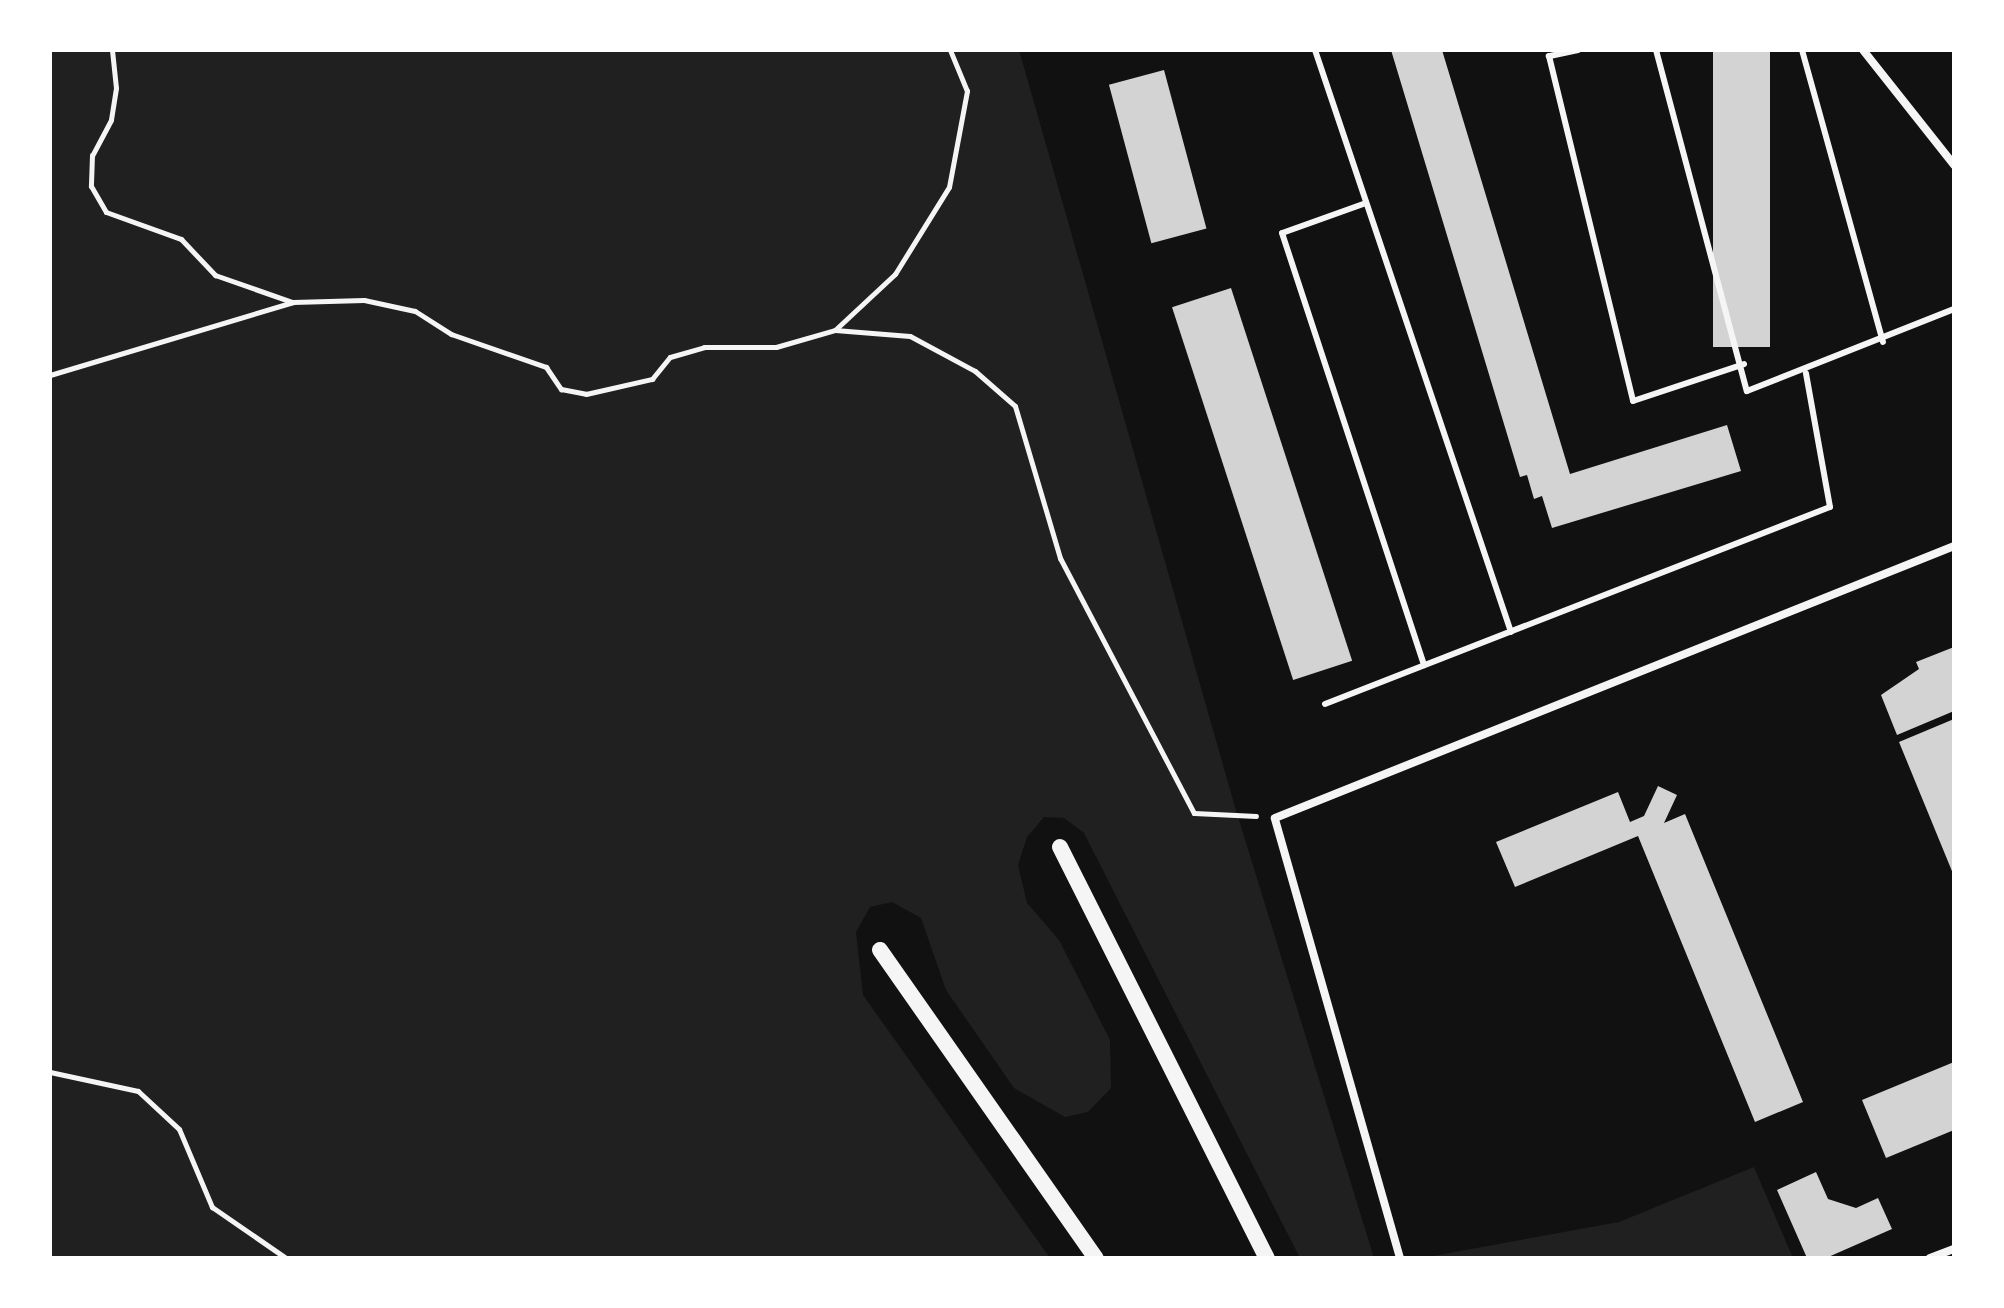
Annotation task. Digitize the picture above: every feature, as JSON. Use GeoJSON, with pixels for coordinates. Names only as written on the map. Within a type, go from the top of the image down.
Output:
{"type":"FeatureCollection","features":[{"type":"Feature","properties":{"kind":"main road"},"geometry":{"type":"LineString","coordinates":[[1060,847],[1267,1258]]}},
{"type":"Feature","properties":{"kind":"main road"},"geometry":{"type":"LineString","coordinates":[[880,950],[1096,1258]]}},
{"type":"Feature","properties":{"kind":"street"},"geometry":{"type":"LineString","coordinates":[[1863,50],[1954,165]]}},
{"type":"Feature","properties":{"kind":"street"},"geometry":{"type":"LineString","coordinates":[[1400,1258],[1275,818],[1954,546]]}},
{"type":"Feature","properties":{"kind":"street"},"geometry":{"type":"LineString","coordinates":[[1930,1258],[1954,1249]]}},
{"type":"Feature","properties":{"kind":"lane"},"geometry":{"type":"LineString","coordinates":[[1315,50],[1511,632]]}},
{"type":"Feature","properties":{"kind":"lane"},"geometry":{"type":"LineString","coordinates":[[1578,50],[1547,53],[1633,401],[1744,364]]}},
{"type":"Feature","properties":{"kind":"lane"},"geometry":{"type":"LineString","coordinates":[[1656,50],[1744,364],[1747,391],[1806,373],[1954,309]]}},
{"type":"Feature","properties":{"kind":"lane"},"geometry":{"type":"LineString","coordinates":[[1802,50],[1883,342]]}},
{"type":"Feature","properties":{"kind":"lane"},"geometry":{"type":"LineString","coordinates":[[1366,203],[1282,233],[1424,665]]}},
{"type":"Feature","properties":{"kind":"lane"},"geometry":{"type":"LineString","coordinates":[[1325,704],[1830,507],[1806,373]]}},
{"type":"Feature","properties":{"kind":"path"},"geometry":{"type":"LineString","coordinates":[[112,50],[115,99],[92,155],[91,186],[106,212],[181,239],[215,275],[293,302]]}},
{"type":"Feature","properties":{"kind":"path"},"geometry":{"type":"LineString","coordinates":[[835,330],[895,274],[949,187],[967,91],[950,50]]}},
{"type":"Feature","properties":{"kind":"path"},"geometry":{"type":"LineString","coordinates":[[50,375],[293,302],[364,300],[415,311],[451,334],[546,367],[561,389],[586,394],[631,387],[652,379],[670,357],[704,347],[776,347],[835,330],[910,336],[938,347],[1015,406],[1060,558],[1194,813],[1275,818]]}},
{"type":"Feature","properties":{"kind":"path"},"geometry":{"type":"LineString","coordinates":[[50,1072],[138,1091],[179,1129],[212,1207],[286,1258]]}},
{"type":"Feature","properties":{"kind":"shaded area"},"geometry":{"type":"Polygon","coordinates":[[[50,50],[1019,50],[1235,807],[1374,1258],[1300,1258],[1084,833],[1064,818],[1044,817],[1027,837],[1018,865],[1027,903],[1059,940],[1110,1040],[1111,1088],[1088,1112],[1065,1117],[1014,1088],[946,990],[921,918],[892,902],[870,907],[856,932],[863,995],[1050,1258],[50,1258],[50,50]]]}},
{"type":"Feature","properties":{"kind":"shaded area"},"geometry":{"type":"Polygon","coordinates":[[[1754,1167],[1793,1258],[1422,1258],[1619,1222],[1754,1167]]]}},
{"type":"Feature","properties":{"kind":"building"},"geometry":{"type":"Polygon","coordinates":[[[1391,50],[1442,50],[1570,474],[1727,425],[1741,471],[1552,528],[1542,496],[1534,499],[1527,475],[1520,477],[1391,50]]]}},
{"type":"Feature","properties":{"kind":"building"},"geometry":{"type":"Polygon","coordinates":[[[1713,50],[1770,50],[1770,347],[1713,347],[1713,50]]]}},
{"type":"Feature","properties":{"kind":"building"},"geometry":{"type":"Polygon","coordinates":[[[1164,70],[1206,228],[1151,243],[1109,85],[1164,70]]]}},
{"type":"Feature","properties":{"kind":"building"},"geometry":{"type":"Polygon","coordinates":[[[1231,288],[1352,661],[1293,680],[1172,307],[1231,288]]]}},
{"type":"Feature","properties":{"kind":"building"},"geometry":{"type":"Polygon","coordinates":[[[1954,647],[1954,711],[1897,735],[1881,695],[1919,669],[1916,662],[1954,647]]]}},
{"type":"Feature","properties":{"kind":"building"},"geometry":{"type":"Polygon","coordinates":[[[1954,719],[1954,876],[1899,742],[1954,719]]]}},
{"type":"Feature","properties":{"kind":"building"},"geometry":{"type":"Polygon","coordinates":[[[1658,786],[1677,795],[1664,823],[1685,814],[1803,1102],[1755,1122],[1638,836],[1515,887],[1496,842],[1618,792],[1630,822],[1644,816],[1658,786]]]}},
{"type":"Feature","properties":{"kind":"building"},"geometry":{"type":"Polygon","coordinates":[[[1954,1062],[1954,1130],[1886,1158],[1862,1100],[1954,1062]]]}},
{"type":"Feature","properties":{"kind":"building"},"geometry":{"type":"Polygon","coordinates":[[[1816,1172],[1828,1199],[1856,1208],[1878,1198],[1892,1229],[1826,1258],[1807,1258],[1777,1190],[1816,1172]]]}}]}
